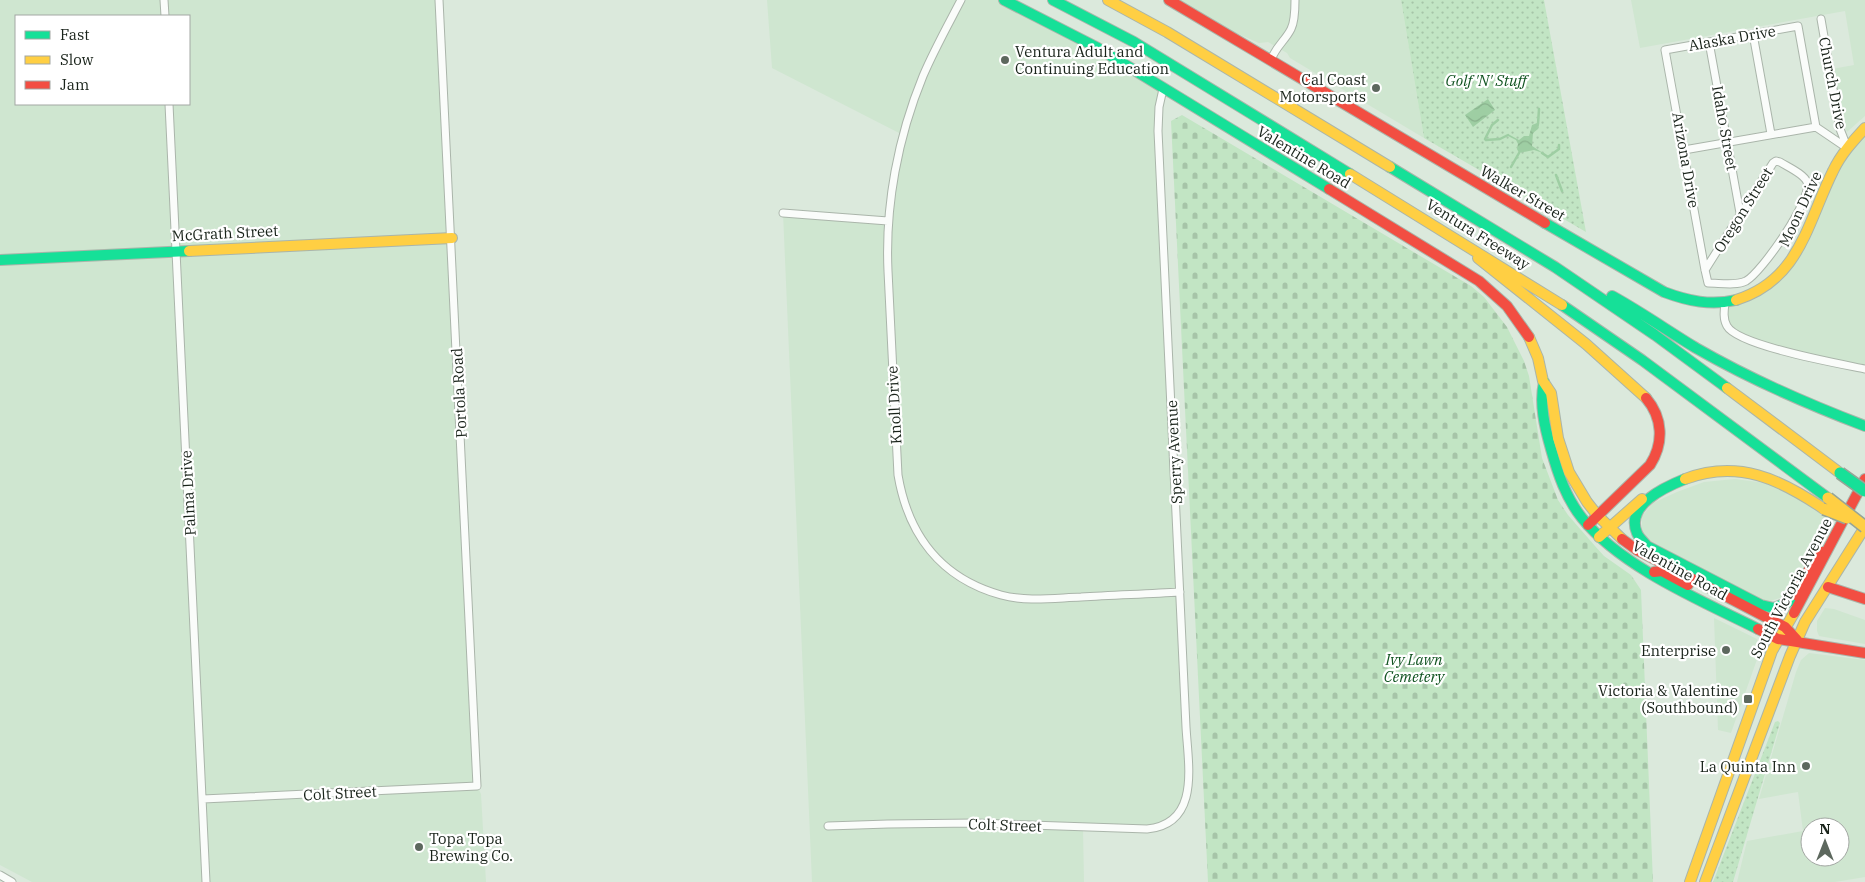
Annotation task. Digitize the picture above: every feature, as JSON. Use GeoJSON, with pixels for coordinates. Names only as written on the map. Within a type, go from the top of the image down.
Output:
{"type":"FeatureCollection","features":[{"type":"Feature","properties":{"kind":"main road","name":"Valentine Road"},"geometry":{"type":"LineString","coordinates":[[1004,0],[1098,48],[1479,281],[1495,293],[1521,324],[1538,359],[1544,382],[1550,390],[1565,462],[1583,498],[1598,516],[1609,528],[1637,550],[1784,628],[1797,640]]}},
{"type":"Feature","properties":{"kind":"main road","name":"Ventura Freeway"},"geometry":{"type":"LineString","coordinates":[[1053,0],[1134,42],[1552,298],[1635,355],[1826,504]]}},
{"type":"Feature","properties":{"kind":"main road","name":"Ventura Freeway"},"geometry":{"type":"LineString","coordinates":[[1108,0],[1167,32],[1499,231],[1634,320],[1865,491]]}},
{"type":"Feature","properties":{"kind":"main road","name":"Walker Street"},"geometry":{"type":"LineString","coordinates":[[1169,0],[1428,155],[1664,292],[1684,300],[1704,304],[1725,304]]}},
{"type":"Feature","properties":{"kind":"main road","name":"Moon Drive"},"geometry":{"type":"LineString","coordinates":[[1725,304],[1762,289],[1788,267],[1802,244],[1835,169],[1847,148],[1865,128]]}},
{"type":"Feature","properties":{"kind":"main road"},"geometry":{"type":"LineString","coordinates":[[1499,231],[1639,311],[1718,360],[1792,396],[1865,426]]}},
{"type":"Feature","properties":{"kind":"main road","name":"McGrath Street"},"geometry":{"type":"LineString","coordinates":[[0,260],[452,238]]}},
{"type":"Feature","properties":{"kind":"main road"},"geometry":{"type":"LineString","coordinates":[[1467,245],[1486,266],[1580,338],[1614,367],[1647,398],[1654,409],[1659,422],[1660,434],[1659,448],[1654,460],[1646,470],[1588,525]]}},
{"type":"Feature","properties":{"kind":"main road","name":"Valentine Road"},"geometry":{"type":"LineString","coordinates":[[1544,382],[1541,392],[1545,425],[1554,465],[1570,501],[1599,537],[1627,560],[1778,639],[1797,640],[1865,653]]}},
{"type":"Feature","properties":{"kind":"main road"},"geometry":{"type":"LineString","coordinates":[[1599,537],[1638,501],[1674,482],[1698,475],[1719,472],[1748,472],[1784,484],[1826,504],[1863,525]]}},
{"type":"Feature","properties":{"kind":"main road","name":"South Victoria Avenue"},"geometry":{"type":"LineString","coordinates":[[1690,882],[1772,651],[1865,479]]}},
{"type":"Feature","properties":{"kind":"main road"},"geometry":{"type":"LineString","coordinates":[[1654,494],[1642,505],[1636,519],[1637,532],[1646,546],[1760,605],[1774,608],[1791,601]]}},
{"type":"Feature","properties":{"kind":"main road","name":"South Victoria Avenue"},"geometry":{"type":"LineString","coordinates":[[1706,882],[1797,640],[1805,622],[1828,587],[1863,525]]}},
{"type":"Feature","properties":{"kind":"main road"},"geometry":{"type":"LineString","coordinates":[[1740,605],[1773,609],[1784,606],[1791,601],[1813,563],[1834,538]]}},
{"type":"Feature","properties":{"kind":"main road"},"geometry":{"type":"LineString","coordinates":[[1650,573],[1662,572],[1691,587],[1701,585]]}},
{"type":"Feature","properties":{"kind":"main road"},"geometry":{"type":"LineString","coordinates":[[1828,587],[1865,599]]}},
{"type":"Feature","properties":{"kind":"street"},"geometry":{"type":"LineString","coordinates":[[164,0],[165,15]]}},
{"type":"Feature","properties":{"kind":"street","name":"Portola Road"},"geometry":{"type":"LineString","coordinates":[[439,0],[477,786]]}},
{"type":"Feature","properties":{"kind":"street","name":"Knoll Drive"},"geometry":{"type":"LineString","coordinates":[[961,0],[924,75],[908,116],[897,160],[888,221],[888,271],[898,475],[903,504],[924,543],[941,562],[959,576],[978,587],[1001,595],[1041,599],[1180,592]]}},
{"type":"Feature","properties":{"kind":"street"},"geometry":{"type":"LineString","coordinates":[[1271,60],[1275,49],[1291,29],[1295,0]]}},
{"type":"Feature","properties":{"kind":"street","name":"Church Drive"},"geometry":{"type":"LineString","coordinates":[[1821,19],[1840,129],[1847,148]]}},
{"type":"Feature","properties":{"kind":"street","name":"Alaska Drive"},"geometry":{"type":"LineString","coordinates":[[1666,50],[1798,26],[1816,127]]}},
{"type":"Feature","properties":{"kind":"street"},"geometry":{"type":"LineString","coordinates":[[1753,34],[1772,134]]}},
{"type":"Feature","properties":{"kind":"street","name":"Idaho Street"},"geometry":{"type":"LineString","coordinates":[[1709,42],[1740,214]]}},
{"type":"Feature","properties":{"kind":"street","name":"Arizona Drive"},"geometry":{"type":"LineString","coordinates":[[1666,50],[1705,270]]}},
{"type":"Feature","properties":{"kind":"street","name":"Sperry Avenue"},"geometry":{"type":"LineString","coordinates":[[1163,89],[1157,124],[1189,786],[1186,801],[1178,813]]}},
{"type":"Feature","properties":{"kind":"street","name":"Palma Drive"},"geometry":{"type":"LineString","coordinates":[[169,105],[206,882]]}},
{"type":"Feature","properties":{"kind":"street"},"geometry":{"type":"LineString","coordinates":[[1684,150],[1816,127],[1847,148]]}},
{"type":"Feature","properties":{"kind":"street","name":"Oregon Street"},"geometry":{"type":"LineString","coordinates":[[1776,161],[1804,178],[1808,185],[1806,194],[1781,242],[1753,277],[1742,282],[1708,283],[1705,270],[1740,214],[1776,161]]}},
{"type":"Feature","properties":{"kind":"street"},"geometry":{"type":"LineString","coordinates":[[782,213],[888,221]]}},
{"type":"Feature","properties":{"kind":"street"},"geometry":{"type":"LineString","coordinates":[[1725,304],[1724,315],[1727,327],[1738,335],[1803,357],[1865,369]]}},
{"type":"Feature","properties":{"kind":"street","name":"Colt Street"},"geometry":{"type":"LineString","coordinates":[[203,799],[477,786]]}},
{"type":"Feature","properties":{"kind":"street","name":"Colt Street"},"geometry":{"type":"LineString","coordinates":[[828,826],[975,823],[1147,829],[1168,823],[1178,813]]}},
{"type":"Feature","properties":{"kind":"street"},"geometry":{"type":"LineString","coordinates":[[0,875],[12,882]]}},
{"type":"Feature","properties":{"kind":"shaded area"},"geometry":{"type":"Polygon","coordinates":[[[0,0],[439,0],[477,786],[481,794],[486,882],[32,882],[0,865],[0,0]]]}},
{"type":"Feature","properties":{"kind":"shaded area"},"geometry":{"type":"Polygon","coordinates":[[[767,0],[1004,0],[1163,89],[1159,107],[1189,785],[1181,810],[1162,825],[1083,828],[1084,882],[812,882],[783,213],[888,221],[903,135],[772,68],[767,0]]]}},
{"type":"Feature","properties":{"kind":"shaded area"},"geometry":{"type":"Polygon","coordinates":[[[1169,0],[1401,0],[1424,138],[1290,58],[1287,53],[1268,42],[1259,43],[1190,13],[1169,0]]]}},
{"type":"Feature","properties":{"kind":"shaded area"},"geometry":{"type":"Polygon","coordinates":[[[1631,0],[1865,0],[1865,116],[1847,132],[1842,122],[1832,69],[1854,65],[1845,11],[1640,48],[1631,0]]]}},
{"type":"Feature","properties":{"kind":"shaded area"},"geometry":{"type":"Polygon","coordinates":[[[1865,128],[1865,369],[1767,346],[1727,327],[1725,303],[1781,274],[1835,169],[1865,128]]]}},
{"type":"Feature","properties":{"kind":"shaded area"},"geometry":{"type":"Polygon","coordinates":[[[1735,479],[1772,485],[1787,492],[1829,519],[1783,597],[1770,601],[1760,599],[1651,542],[1642,531],[1642,516],[1653,503],[1704,482],[1735,479]]]}},
{"type":"Feature","properties":{"kind":"shaded area"},"geometry":{"type":"Polygon","coordinates":[[[1825,608],[1834,609],[1865,620],[1865,644],[1819,636],[1817,621],[1825,608]]]}},
{"type":"Feature","properties":{"kind":"shaded area"},"geometry":{"type":"Polygon","coordinates":[[[1714,618],[1757,639],[1760,651],[1731,733],[1718,730],[1714,618]]]}},
{"type":"Feature","properties":{"kind":"shaded area"},"geometry":{"type":"Polygon","coordinates":[[[1809,653],[1865,660],[1865,877],[1835,882],[1737,882],[1747,841],[1800,832],[1800,867],[1850,867],[1850,817],[1801,817],[1798,792],[1759,799],[1801,660],[1809,653]]]}},
{"type":"Feature","properties":{"kind":"green space","name":"Golf 'N' Stuff"},"geometry":{"type":"Polygon","coordinates":[[[1401,0],[1544,0],[1586,232],[1424,138],[1401,0]]]}},
{"type":"Feature","properties":{"kind":"green space","name":"Ivy Lawn Cemetery"},"geometry":{"type":"Polygon","coordinates":[[[1182,115],[1471,286],[1484,297],[1507,327],[1524,361],[1529,376],[1542,458],[1558,500],[1568,515],[1604,556],[1631,575],[1641,590],[1653,882],[1208,882],[1171,121],[1182,115]]]}},
{"type":"Feature","properties":{"kind":"green space"},"geometry":{"type":"Polygon","coordinates":[[[1778,721],[1780,723],[1733,882],[1713,882],[1775,722],[1778,721]]]}},
{"type":"Feature","properties":{"kind":"water"},"geometry":{"type":"Polygon","coordinates":[[[1488,99],[1495,110],[1473,127],[1465,115],[1488,99]]]}},
{"type":"Feature","properties":{"kind":"water"},"geometry":{"type":"Polygon","coordinates":[[[1537,123],[1539,125],[1538,129],[1533,133],[1532,146],[1543,153],[1534,150],[1519,153],[1516,140],[1508,136],[1508,134],[1519,140],[1524,136],[1529,136],[1532,125],[1537,123]]]}},
{"type":"Feature","properties":{"kind":"waterway"},"geometry":{"type":"LineString","coordinates":[[1538,124],[1539,109]]}},
{"type":"Feature","properties":{"kind":"waterway"},"geometry":{"type":"LineString","coordinates":[[1498,120],[1492,125],[1485,139],[1500,139],[1508,135]]}},
{"type":"Feature","properties":{"kind":"waterway"},"geometry":{"type":"LineString","coordinates":[[1542,153],[1548,157],[1559,149],[1559,145]]}},
{"type":"Feature","properties":{"kind":"waterway"},"geometry":{"type":"LineString","coordinates":[[1511,167],[1519,153]]}},
{"type":"Feature","properties":{"kind":"waterway"},"geometry":{"type":"LineString","coordinates":[[1556,175],[1562,191]]}},
{"type":"Feature","properties":{"kind":"traffic: fast"},"geometry":{"type":"LineString","coordinates":[[1004,0],[1098,48],[1329,189]]}},
{"type":"Feature","properties":{"kind":"traffic: fast"},"geometry":{"type":"LineString","coordinates":[[1053,0],[1134,42],[1350,174]]}},
{"type":"Feature","properties":{"kind":"traffic: fast"},"geometry":{"type":"LineString","coordinates":[[1390,167],[1555,267],[1655,335],[1727,388]]}},
{"type":"Feature","properties":{"kind":"traffic: fast"},"geometry":{"type":"LineString","coordinates":[[1545,223],[1664,292],[1700,302],[1718,303],[1736,300]]}},
{"type":"Feature","properties":{"kind":"traffic: fast"},"geometry":{"type":"LineString","coordinates":[[0,260],[189,251]]}},
{"type":"Feature","properties":{"kind":"traffic: fast"},"geometry":{"type":"LineString","coordinates":[[1612,296],[1696,348],[1758,381],[1865,426]]}},
{"type":"Feature","properties":{"kind":"traffic: fast"},"geometry":{"type":"LineString","coordinates":[[1562,305],[1642,360],[1828,498]]}},
{"type":"Feature","properties":{"kind":"traffic: fast"},"geometry":{"type":"LineString","coordinates":[[1544,382],[1542,407],[1551,449],[1563,485],[1571,502],[1582,518],[1598,536],[1640,567],[1688,594],[1758,629]]}},
{"type":"Feature","properties":{"kind":"traffic: fast"},"geometry":{"type":"LineString","coordinates":[[1840,473],[1865,491]]}},
{"type":"Feature","properties":{"kind":"traffic: fast"},"geometry":{"type":"LineString","coordinates":[[1685,479],[1649,498],[1637,514],[1635,523],[1637,533],[1647,546],[1761,605],[1774,608],[1791,601]]}},
{"type":"Feature","properties":{"kind":"traffic: slow"},"geometry":{"type":"LineString","coordinates":[[1108,0],[1167,32],[1390,167]]}},
{"type":"Feature","properties":{"kind":"traffic: slow"},"geometry":{"type":"LineString","coordinates":[[1736,300],[1757,291],[1774,279],[1788,264],[1799,248],[1836,165],[1865,128]]}},
{"type":"Feature","properties":{"kind":"traffic: slow"},"geometry":{"type":"LineString","coordinates":[[1350,174],[1562,305]]}},
{"type":"Feature","properties":{"kind":"traffic: slow"},"geometry":{"type":"LineString","coordinates":[[189,251],[452,238]]}},
{"type":"Feature","properties":{"kind":"traffic: slow"},"geometry":{"type":"LineString","coordinates":[[1478,258],[1586,344],[1646,398]]}},
{"type":"Feature","properties":{"kind":"traffic: slow"},"geometry":{"type":"LineString","coordinates":[[1529,337],[1538,358],[1543,381],[1551,393],[1558,438],[1569,472],[1598,516],[1622,539]]}},
{"type":"Feature","properties":{"kind":"traffic: slow"},"geometry":{"type":"LineString","coordinates":[[1727,388],[1840,473]]}},
{"type":"Feature","properties":{"kind":"traffic: slow"},"geometry":{"type":"LineString","coordinates":[[1685,479],[1704,473],[1723,471],[1758,475],[1791,489],[1824,509]]}},
{"type":"Feature","properties":{"kind":"traffic: slow"},"geometry":{"type":"LineString","coordinates":[[1828,498],[1865,527]]}},
{"type":"Feature","properties":{"kind":"traffic: slow"},"geometry":{"type":"LineString","coordinates":[[1599,537],[1642,499]]}},
{"type":"Feature","properties":{"kind":"traffic: slow"},"geometry":{"type":"LineString","coordinates":[[1824,509],[1847,518]]}},
{"type":"Feature","properties":{"kind":"traffic: slow"},"geometry":{"type":"LineString","coordinates":[[1705,882],[1790,656],[1805,622],[1865,527]]}},
{"type":"Feature","properties":{"kind":"traffic: slow"},"geometry":{"type":"LineString","coordinates":[[1690,882],[1772,651],[1794,613]]}},
{"type":"Feature","properties":{"kind":"traffic: jam"},"geometry":{"type":"LineString","coordinates":[[1169,0],[1545,223]]}},
{"type":"Feature","properties":{"kind":"traffic: jam"},"geometry":{"type":"LineString","coordinates":[[1329,189],[1479,281],[1507,306],[1529,337]]}},
{"type":"Feature","properties":{"kind":"traffic: jam"},"geometry":{"type":"LineString","coordinates":[[1588,525],[1650,465],[1655,457],[1660,431],[1656,414],[1646,398]]}},
{"type":"Feature","properties":{"kind":"traffic: jam"},"geometry":{"type":"LineString","coordinates":[[1794,613],[1865,479]]}},
{"type":"Feature","properties":{"kind":"traffic: jam"},"geometry":{"type":"LineString","coordinates":[[1622,539],[1637,550],[1785,627],[1797,640]]}},
{"type":"Feature","properties":{"kind":"traffic: jam"},"geometry":{"type":"LineString","coordinates":[[1795,595],[1813,563],[1822,552]]}},
{"type":"Feature","properties":{"kind":"traffic: jam"},"geometry":{"type":"LineString","coordinates":[[1654,572],[1662,571],[1688,585]]}},
{"type":"Feature","properties":{"kind":"traffic: jam"},"geometry":{"type":"LineString","coordinates":[[1828,587],[1865,599]]}},
{"type":"Feature","properties":{"kind":"traffic: jam"},"geometry":{"type":"LineString","coordinates":[[1758,629],[1778,639],[1865,653]]}},
{"type":"Feature","properties":{"kind":"place","name":"Ventura Adult and Continuing Education"},"geometry":{"type":"Point","coordinates":[1005,60]}},
{"type":"Feature","properties":{"kind":"place","name":"Cal Coast Motorsports"},"geometry":{"type":"Point","coordinates":[1376,88]}},
{"type":"Feature","properties":{"kind":"place","name":"Enterprise"},"geometry":{"type":"Point","coordinates":[1726,650]}},
{"type":"Feature","properties":{"kind":"place","name":"Victoria & Valentine (Southbound)"},"geometry":{"type":"Point","coordinates":[1748,699]}},
{"type":"Feature","properties":{"kind":"place","name":"La Quinta Inn"},"geometry":{"type":"Point","coordinates":[1806,766]}},
{"type":"Feature","properties":{"kind":"place","name":"Topa Topa Brewing Co."},"geometry":{"type":"Point","coordinates":[419,847]}}]}
